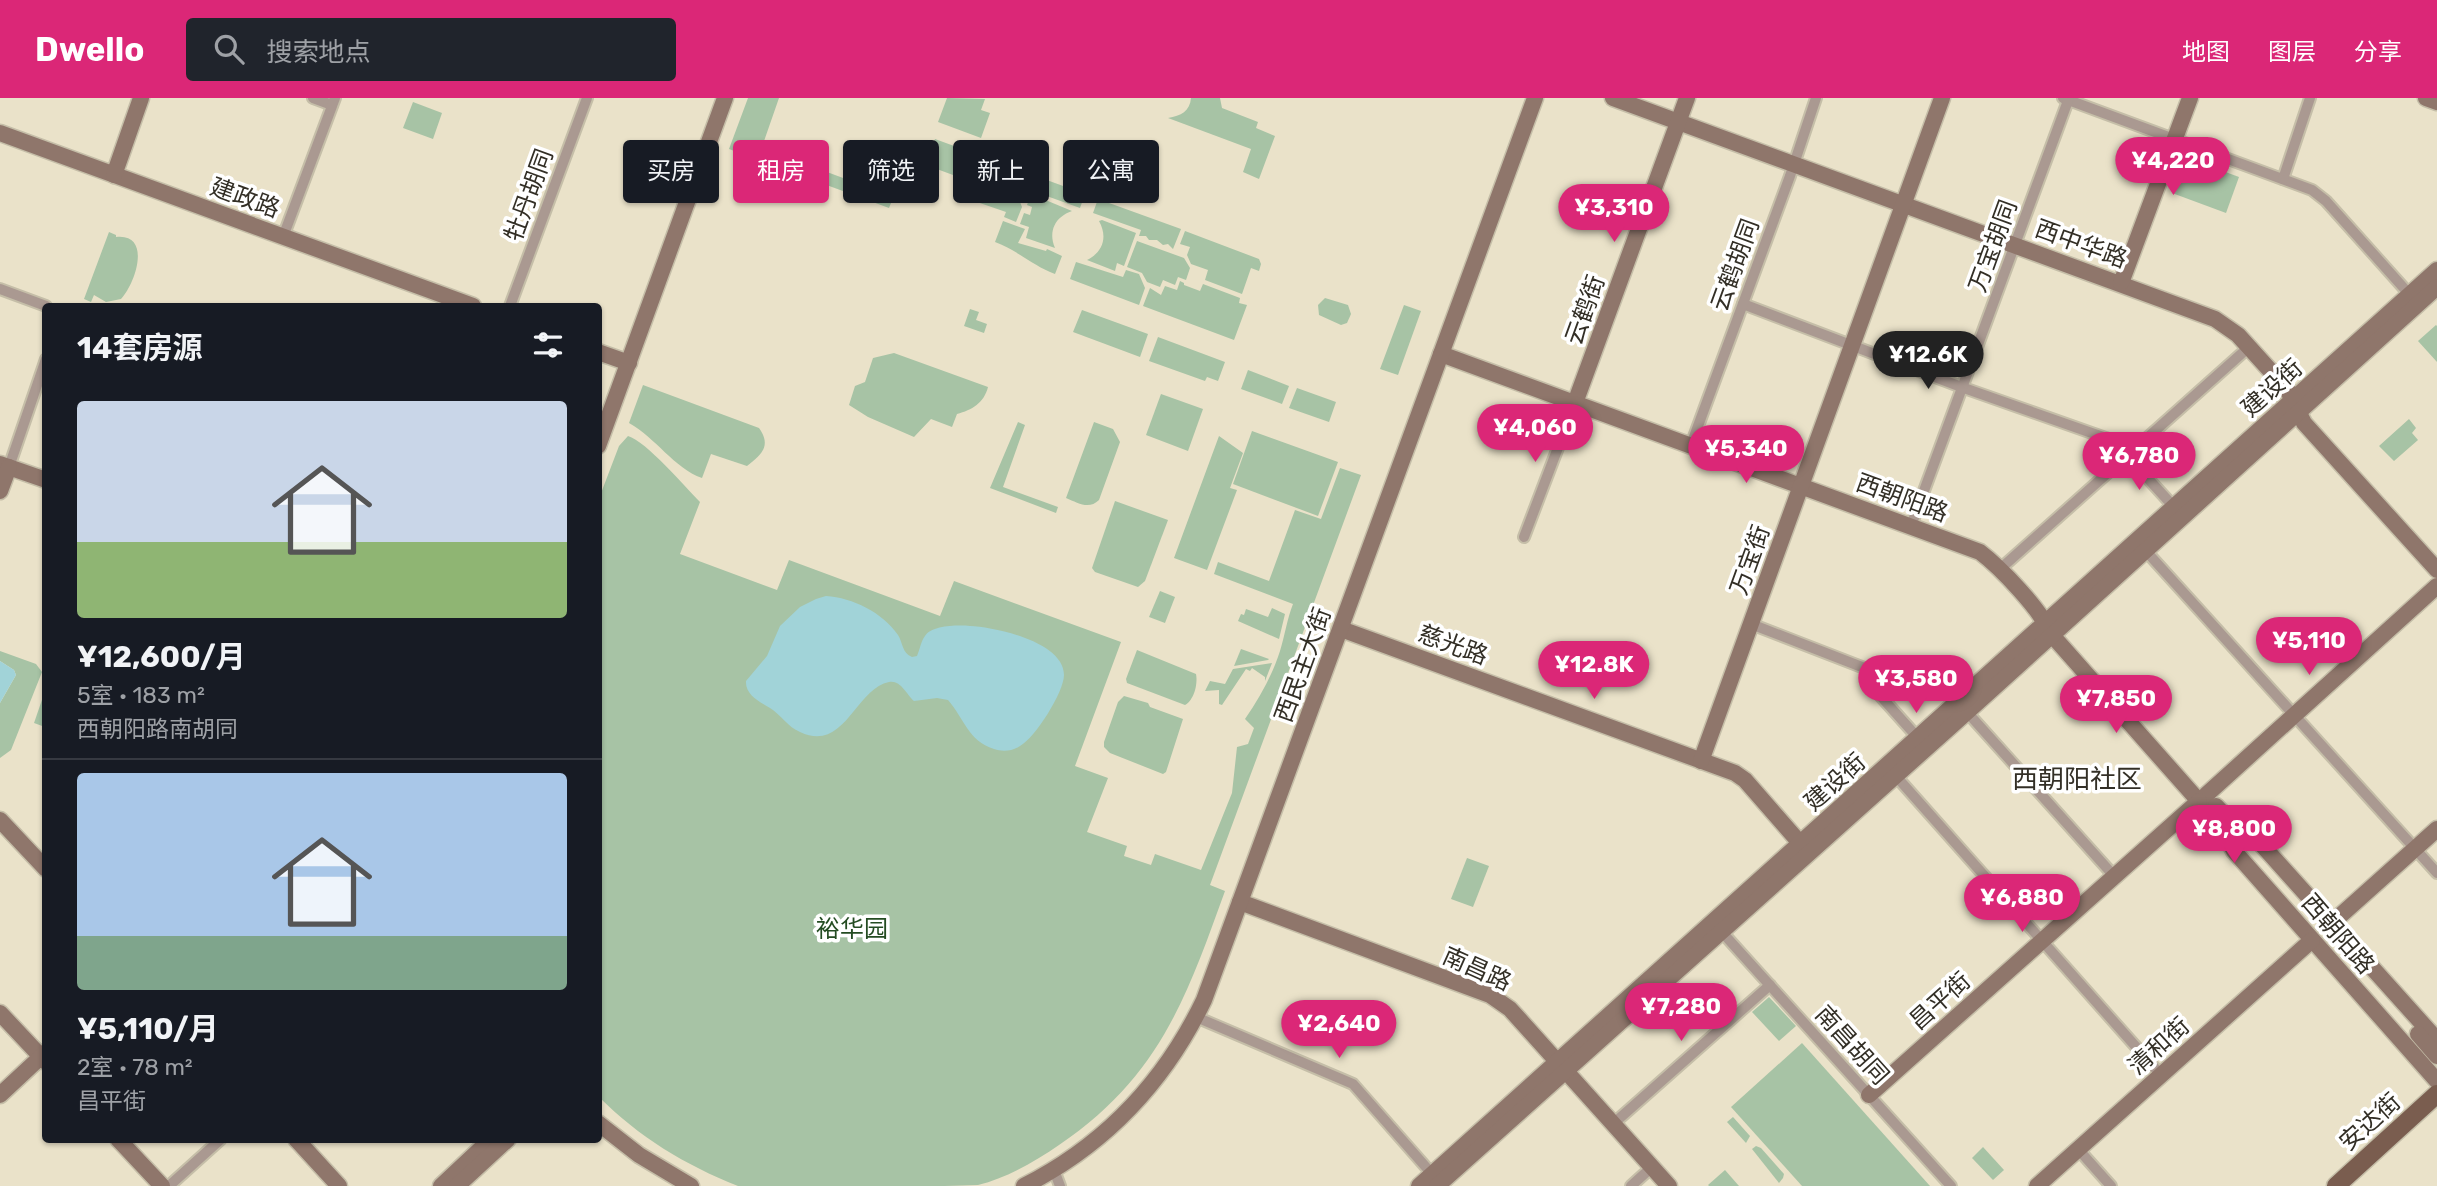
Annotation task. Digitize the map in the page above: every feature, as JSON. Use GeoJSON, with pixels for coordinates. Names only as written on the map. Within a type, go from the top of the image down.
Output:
{"type":"FeatureCollection","features":[{"type":"Feature","properties":{"kind":"main road"},"geometry":{"type":"LineString","coordinates":[[114,174],[141,98]]}},
{"type":"Feature","properties":{"kind":"main road"},"geometry":{"type":"LineString","coordinates":[[602,435],[725,98]]}},
{"type":"Feature","properties":{"kind":"main road","name":"西民主大街"},"geometry":{"type":"LineString","coordinates":[[1024,1186],[1054,1170],[1100,1137],[1136,1103],[1167,1064],[1196,1017],[1241,902],[1535,98]]}},
{"type":"Feature","properties":{"kind":"main road","name":"西中华路"},"geometry":{"type":"LineString","coordinates":[[1613,98],[2215,318],[2238,335],[2287,389],[2304,423],[2437,570]]}},
{"type":"Feature","properties":{"kind":"main road","name":"云鹤街"},"geometry":{"type":"LineString","coordinates":[[1575,403],[1687,98]]}},
{"type":"Feature","properties":{"kind":"main road","name":"万宝街"},"geometry":{"type":"LineString","coordinates":[[1701,761],[1942,98]]}},
{"type":"Feature","properties":{"kind":"main road"},"geometry":{"type":"LineString","coordinates":[[2122,284],[2190,98]]}},
{"type":"Feature","properties":{"kind":"main road"},"geometry":{"type":"LineString","coordinates":[[2426,98],[2437,102]]}},
{"type":"Feature","properties":{"kind":"main road","name":"建政路"},"geometry":{"type":"LineString","coordinates":[[0,133],[465,303]]}},
{"type":"Feature","properties":{"kind":"main road","name":"建设街"},"geometry":{"type":"LineString","coordinates":[[1419,1186],[1438,1182],[1800,844],[1918,738],[2145,550],[2437,270]]}},
{"type":"Feature","properties":{"kind":"main road","name":"建设街"},"geometry":{"type":"LineString","coordinates":[[1561,1067],[1721,932],[1967,712],[2174,507],[2437,287]]}},
{"type":"Feature","properties":{"kind":"main road"},"geometry":{"type":"LineString","coordinates":[[602,353],[629,363]]}},
{"type":"Feature","properties":{"kind":"main road","name":"西朝阳路"},"geometry":{"type":"LineString","coordinates":[[1441,354],[1980,552],[2052,628],[2224,822],[2234,851],[2437,1081]]}},
{"type":"Feature","properties":{"kind":"main road"},"geometry":{"type":"LineString","coordinates":[[0,491],[4,465],[42,479]]}},
{"type":"Feature","properties":{"kind":"main road","name":"昌平街"},"geometry":{"type":"LineString","coordinates":[[1869,1095],[2437,586]]}},
{"type":"Feature","properties":{"kind":"main road","name":"慈光路"},"geometry":{"type":"LineString","coordinates":[[1341,629],[1735,773],[1745,780],[1800,844]]}},
{"type":"Feature","properties":{"kind":"main road"},"geometry":{"type":"LineString","coordinates":[[0,820],[42,865]]}},
{"type":"Feature","properties":{"kind":"main road"},"geometry":{"type":"LineString","coordinates":[[2224,822],[2437,1056]]}},
{"type":"Feature","properties":{"kind":"main road","name":"西朝阳路"},"geometry":{"type":"LineString","coordinates":[[2224,822],[2253,835],[2437,1040]]}},
{"type":"Feature","properties":{"kind":"main road"},"geometry":{"type":"LineString","coordinates":[[2332,923],[2437,829]]}},
{"type":"Feature","properties":{"kind":"main road"},"geometry":{"type":"LineString","coordinates":[[2274,878],[2437,1066]]}},
{"type":"Feature","properties":{"kind":"main road","name":"南昌路"},"geometry":{"type":"LineString","coordinates":[[1241,902],[1490,995],[1510,1009],[1669,1186]]}},
{"type":"Feature","properties":{"kind":"main road","name":"清和街"},"geometry":{"type":"LineString","coordinates":[[2037,1186],[2312,940]]}},
{"type":"Feature","properties":{"kind":"main road"},"geometry":{"type":"LineString","coordinates":[[0,1013],[42,1055]]}},
{"type":"Feature","properties":{"kind":"main road"},"geometry":{"type":"LineString","coordinates":[[0,1095],[42,1059]]}},
{"type":"Feature","properties":{"kind":"main road","name":"安达街"},"geometry":{"type":"LineString","coordinates":[[2336,1186],[2437,1094]]}},
{"type":"Feature","properties":{"kind":"main road","name":"安达街"},"geometry":{"type":"LineString","coordinates":[[2353,1186],[2437,1110]]}},
{"type":"Feature","properties":{"kind":"main road"},"geometry":{"type":"LineString","coordinates":[[602,1126],[639,1155],[691,1186]]}},
{"type":"Feature","properties":{"kind":"main road"},"geometry":{"type":"LineString","coordinates":[[122,1143],[162,1186]]}},
{"type":"Feature","properties":{"kind":"main road"},"geometry":{"type":"LineString","coordinates":[[300,1143],[339,1186]]}},
{"type":"Feature","properties":{"kind":"main road"},"geometry":{"type":"LineString","coordinates":[[441,1186],[487,1143]]}},
{"type":"Feature","properties":{"kind":"main road"},"geometry":{"type":"LineString","coordinates":[[457,1186],[504,1143]]}},
{"type":"Feature","properties":{"kind":"street"},"geometry":{"type":"LineString","coordinates":[[283,237],[334,101],[313,98]]}},
{"type":"Feature","properties":{"kind":"street","name":"牡丹胡同"},"geometry":{"type":"LineString","coordinates":[[511,303],[587,98]]}},
{"type":"Feature","properties":{"kind":"street","name":"云鹤胡同"},"geometry":{"type":"LineString","coordinates":[[1691,445],[1816,98]]}},
{"type":"Feature","properties":{"kind":"street"},"geometry":{"type":"LineString","coordinates":[[2283,179],[2310,98]]}},
{"type":"Feature","properties":{"kind":"street"},"geometry":{"type":"LineString","coordinates":[[2067,99],[2312,190],[2410,295]]}},
{"type":"Feature","properties":{"kind":"street","name":"万宝胡同"},"geometry":{"type":"LineString","coordinates":[[1911,526],[1964,388],[2067,99]]}},
{"type":"Feature","properties":{"kind":"street"},"geometry":{"type":"LineString","coordinates":[[0,289],[42,305]]}},
{"type":"Feature","properties":{"kind":"street"},"geometry":{"type":"LineString","coordinates":[[1743,304],[1964,388],[2106,438],[2127,455],[2174,507]]}},
{"type":"Feature","properties":{"kind":"street"},"geometry":{"type":"LineString","coordinates":[[1999,570],[2249,347]]}},
{"type":"Feature","properties":{"kind":"street"},"geometry":{"type":"LineString","coordinates":[[4,465],[42,369]]}},
{"type":"Feature","properties":{"kind":"street","name":"云鹤街"},"geometry":{"type":"LineString","coordinates":[[1524,537],[1575,403]]}},
{"type":"Feature","properties":{"kind":"street"},"geometry":{"type":"LineString","coordinates":[[2145,550],[2437,873]]}},
{"type":"Feature","properties":{"kind":"street"},"geometry":{"type":"LineString","coordinates":[[1751,624],[1867,669],[1876,691],[1918,738]]}},
{"type":"Feature","properties":{"kind":"street"},"geometry":{"type":"LineString","coordinates":[[1967,712],[2114,876]]}},
{"type":"Feature","properties":{"kind":"street"},"geometry":{"type":"LineString","coordinates":[[1895,775],[2161,1075]]}},
{"type":"Feature","properties":{"kind":"street","name":"南昌胡同"},"geometry":{"type":"LineString","coordinates":[[1721,932],[1951,1186]]}},
{"type":"Feature","properties":{"kind":"street"},"geometry":{"type":"LineString","coordinates":[[1613,1124],[1770,985]]}},
{"type":"Feature","properties":{"kind":"street"},"geometry":{"type":"LineString","coordinates":[[1196,1017],[1347,1081],[1438,1182]]}},
{"type":"Feature","properties":{"kind":"street"},"geometry":{"type":"LineString","coordinates":[[169,1186],[217,1143]]}},
{"type":"Feature","properties":{"kind":"street"},"geometry":{"type":"LineString","coordinates":[[2078,1149],[2111,1186]]}},
{"type":"Feature","properties":{"kind":"street"},"geometry":{"type":"LineString","coordinates":[[1632,1186],[1652,1167]]}},
{"type":"Feature","properties":{"kind":"street"},"geometry":{"type":"LineString","coordinates":[[1054,1170],[1060,1186]]}},
{"type":"Feature","properties":{"kind":"green space"},"geometry":{"type":"Polygon","coordinates":[[[748,98],[779,98],[764,140],[733,140],[733,150],[729,149],[748,98]]]}},
{"type":"Feature","properties":{"kind":"green space"},"geometry":{"type":"Polygon","coordinates":[[[947,98],[985,99],[981,110],[990,113],[981,138],[938,122],[947,98]]]}},
{"type":"Feature","properties":{"kind":"green space"},"geometry":{"type":"Polygon","coordinates":[[[1191,98],[1220,98],[1222,108],[1258,122],[1256,128],[1275,136],[1259,179],[1243,172],[1251,149],[1168,118],[1184,112],[1191,98]]]}},
{"type":"Feature","properties":{"kind":"green space"},"geometry":{"type":"Polygon","coordinates":[[[413,102],[442,113],[433,139],[403,128],[413,102]]]}},
{"type":"Feature","properties":{"kind":"green space"},"geometry":{"type":"Polygon","coordinates":[[[939,140],[953,146],[953,175],[939,170],[939,140]]]}},
{"type":"Feature","properties":{"kind":"green space"},"geometry":{"type":"Polygon","coordinates":[[[2185,157],[2239,177],[2226,213],[2172,193],[2185,157]]]}},
{"type":"Feature","properties":{"kind":"green space"},"geometry":{"type":"Polygon","coordinates":[[[829,173],[843,178],[843,191],[829,186],[829,173]]]}},
{"type":"Feature","properties":{"kind":"green space"},"geometry":{"type":"Polygon","coordinates":[[[1049,181],[1063,186],[1063,202],[1049,197],[1049,181]]]}},
{"type":"Feature","properties":{"kind":"green space"},"geometry":{"type":"Polygon","coordinates":[[[1049,201],[1072,211],[1061,217],[1055,225],[1052,236],[1055,248],[1026,238],[1029,227],[1020,224],[1024,213],[1030,215],[1032,207],[1027,205],[1049,201]]]}},
{"type":"Feature","properties":{"kind":"green space"},"geometry":{"type":"Polygon","coordinates":[[[875,203],[891,203],[889,208],[875,203]]]}},
{"type":"Feature","properties":{"kind":"green space"},"geometry":{"type":"Polygon","coordinates":[[[980,203],[1020,203],[1022,207],[1016,222],[1004,217],[1006,212],[980,203]]]}},
{"type":"Feature","properties":{"kind":"green space"},"geometry":{"type":"Polygon","coordinates":[[[1066,203],[1082,203],[1080,208],[1066,203]]]}},
{"type":"Feature","properties":{"kind":"green space"},"geometry":{"type":"Polygon","coordinates":[[[1097,203],[1109,203],[1181,229],[1173,249],[1168,244],[1163,245],[1157,240],[1139,236],[1141,230],[1093,213],[1097,203]]]}},
{"type":"Feature","properties":{"kind":"green space"},"geometry":{"type":"Polygon","coordinates":[[[1003,221],[1025,229],[1018,243],[1046,251],[1047,249],[1062,256],[1055,274],[995,242],[1003,221]]]}},
{"type":"Feature","properties":{"kind":"green space"},"geometry":{"type":"Polygon","coordinates":[[[1099,221],[1136,233],[1124,266],[1117,263],[1115,271],[1087,260],[1097,253],[1102,244],[1103,233],[1099,221]]]}},
{"type":"Feature","properties":{"kind":"green space"},"geometry":{"type":"Polygon","coordinates":[[[1185,231],[1259,259],[1259,271],[1251,268],[1242,294],[1205,280],[1208,270],[1191,264],[1187,255],[1190,247],[1180,244],[1185,231]]]}},
{"type":"Feature","properties":{"kind":"green space"},"geometry":{"type":"Polygon","coordinates":[[[109,232],[134,243],[138,260],[136,271],[121,299],[106,302],[94,295],[91,302],[84,299],[109,232]]]}},
{"type":"Feature","properties":{"kind":"green space"},"geometry":{"type":"Polygon","coordinates":[[[1137,241],[1184,258],[1190,268],[1186,280],[1178,277],[1175,285],[1163,280],[1160,287],[1147,282],[1142,273],[1127,267],[1137,241]]]}},
{"type":"Feature","properties":{"kind":"green space"},"geometry":{"type":"Polygon","coordinates":[[[1076,262],[1123,277],[1126,270],[1139,274],[1145,288],[1139,305],[1070,279],[1076,262]]]}},
{"type":"Feature","properties":{"kind":"green space"},"geometry":{"type":"Polygon","coordinates":[[[1180,281],[1200,291],[1203,284],[1240,298],[1239,303],[1247,305],[1234,340],[1143,306],[1150,288],[1161,295],[1165,286],[1177,290],[1180,281]]]}},
{"type":"Feature","properties":{"kind":"green space"},"geometry":{"type":"Polygon","coordinates":[[[1325,298],[1348,305],[1351,314],[1347,323],[1341,325],[1319,315],[1318,305],[1325,298]]]}},
{"type":"Feature","properties":{"kind":"green space"},"geometry":{"type":"Polygon","coordinates":[[[1404,305],[1421,311],[1398,375],[1380,369],[1404,305]]]}},
{"type":"Feature","properties":{"kind":"green space"},"geometry":{"type":"Polygon","coordinates":[[[970,309],[979,312],[976,320],[987,324],[984,333],[964,326],[970,309]]]}},
{"type":"Feature","properties":{"kind":"green space"},"geometry":{"type":"Polygon","coordinates":[[[1082,310],[1148,334],[1140,357],[1073,332],[1082,310]]]}},
{"type":"Feature","properties":{"kind":"green space"},"geometry":{"type":"Polygon","coordinates":[[[2437,326],[2437,362],[2418,341],[2437,326]]]}},
{"type":"Feature","properties":{"kind":"green space"},"geometry":{"type":"Polygon","coordinates":[[[1158,337],[1225,362],[1218,381],[1207,377],[1205,381],[1149,361],[1158,337]]]}},
{"type":"Feature","properties":{"kind":"green space"},"geometry":{"type":"Polygon","coordinates":[[[894,353],[988,387],[986,393],[977,405],[957,414],[952,427],[931,419],[914,437],[868,417],[849,405],[855,386],[865,382],[873,358],[894,353]]]}},
{"type":"Feature","properties":{"kind":"green space"},"geometry":{"type":"Polygon","coordinates":[[[1248,370],[1289,386],[1282,404],[1241,389],[1248,370]]]}},
{"type":"Feature","properties":{"kind":"green space"},"geometry":{"type":"Polygon","coordinates":[[[643,385],[759,428],[765,440],[763,450],[747,466],[711,454],[702,478],[692,473],[629,423],[643,385]]]}},
{"type":"Feature","properties":{"kind":"green space"},"geometry":{"type":"Polygon","coordinates":[[[1297,388],[1336,402],[1329,422],[1289,408],[1297,388]]]}},
{"type":"Feature","properties":{"kind":"green space"},"geometry":{"type":"Polygon","coordinates":[[[1161,394],[1203,409],[1188,451],[1146,435],[1161,394]]]}},
{"type":"Feature","properties":{"kind":"green space"},"geometry":{"type":"Polygon","coordinates":[[[2409,419],[2416,428],[2412,433],[2418,440],[2394,461],[2379,446],[2409,419]]]}},
{"type":"Feature","properties":{"kind":"green space"},"geometry":{"type":"Polygon","coordinates":[[[1018,422],[1025,425],[1003,487],[1058,507],[1056,513],[990,488],[1018,422]]]}},
{"type":"Feature","properties":{"kind":"green space"},"geometry":{"type":"Polygon","coordinates":[[[1094,422],[1113,429],[1120,442],[1099,500],[1087,505],[1066,498],[1094,422]]]}},
{"type":"Feature","properties":{"kind":"green space"},"geometry":{"type":"Polygon","coordinates":[[[1252,431],[1338,462],[1318,516],[1233,484],[1252,431]]]}},
{"type":"Feature","properties":{"kind":"green space","name":"裕华园"},"geometry":{"type":"Polygon","coordinates":[[[628,436],[645,446],[700,502],[680,554],[777,590],[789,560],[940,616],[954,581],[1121,642],[1075,766],[1108,778],[1087,832],[1127,846],[1124,856],[1151,865],[1155,854],[1201,870],[1232,793],[1237,747],[1248,744],[1254,728],[1245,719],[1273,669],[1293,604],[1214,574],[1218,562],[1269,581],[1295,510],[1321,519],[1340,468],[1361,475],[1210,885],[1225,891],[1182,1001],[1165,1033],[1122,1092],[1093,1119],[1031,1163],[978,1185],[738,1186],[664,1149],[630,1125],[602,1100],[602,491],[619,446],[628,436]]]}},
{"type":"Feature","properties":{"kind":"green space"},"geometry":{"type":"Polygon","coordinates":[[[1219,436],[1243,453],[1230,488],[1237,490],[1207,570],[1174,558],[1219,436]]]}},
{"type":"Feature","properties":{"kind":"green space"},"geometry":{"type":"Polygon","coordinates":[[[1115,501],[1168,520],[1145,581],[1138,587],[1095,572],[1092,568],[1115,501]]]}},
{"type":"Feature","properties":{"kind":"green space"},"geometry":{"type":"Polygon","coordinates":[[[1160,591],[1175,597],[1165,623],[1149,617],[1160,591]]]}},
{"type":"Feature","properties":{"kind":"green space"},"geometry":{"type":"Polygon","coordinates":[[[1272,608],[1285,614],[1279,639],[1238,621],[1246,609],[1268,617],[1272,608]]]}},
{"type":"Feature","properties":{"kind":"green space"},"geometry":{"type":"Polygon","coordinates":[[[1241,649],[1269,659],[1234,666],[1241,649]]]}},
{"type":"Feature","properties":{"kind":"green space"},"geometry":{"type":"Polygon","coordinates":[[[1137,650],[1196,674],[1195,691],[1188,703],[1185,705],[1127,683],[1126,679],[1137,650]]]}},
{"type":"Feature","properties":{"kind":"green space"},"geometry":{"type":"Polygon","coordinates":[[[0,651],[36,664],[42,672],[11,750],[0,758],[0,703],[16,675],[14,670],[0,661],[0,651]]]}},
{"type":"Feature","properties":{"kind":"green space"},"geometry":{"type":"Polygon","coordinates":[[[1272,663],[1265,681],[1265,677],[1252,668],[1250,671],[1246,669],[1222,705],[1219,704],[1219,690],[1205,691],[1210,681],[1225,684],[1233,669],[1272,663]]]}},
{"type":"Feature","properties":{"kind":"green space"},"geometry":{"type":"Polygon","coordinates":[[[1124,696],[1148,703],[1150,707],[1183,719],[1166,772],[1163,774],[1110,753],[1104,747],[1118,702],[1124,696]]]}},
{"type":"Feature","properties":{"kind":"green space"},"geometry":{"type":"Polygon","coordinates":[[[42,700],[42,726],[34,723],[42,700]]]}},
{"type":"Feature","properties":{"kind":"green space"},"geometry":{"type":"Polygon","coordinates":[[[1467,858],[1489,866],[1473,907],[1451,899],[1467,858]]]}},
{"type":"Feature","properties":{"kind":"green space"},"geometry":{"type":"Polygon","coordinates":[[[1769,997],[1796,1026],[1779,1041],[1752,1012],[1769,997]]]}},
{"type":"Feature","properties":{"kind":"green space"},"geometry":{"type":"Polygon","coordinates":[[[1802,1043],[1930,1186],[1802,1186],[1731,1107],[1802,1043]]]}},
{"type":"Feature","properties":{"kind":"green space"},"geometry":{"type":"Polygon","coordinates":[[[1733,1117],[1750,1136],[1746,1143],[1727,1122],[1733,1117]]]}},
{"type":"Feature","properties":{"kind":"green space"},"geometry":{"type":"Polygon","coordinates":[[[1756,1146],[1761,1148],[1784,1174],[1779,1183],[1752,1149],[1756,1146]]]}},
{"type":"Feature","properties":{"kind":"green space"},"geometry":{"type":"Polygon","coordinates":[[[1983,1147],[2004,1170],[1993,1180],[1972,1158],[1983,1147]]]}},
{"type":"Feature","properties":{"kind":"green space"},"geometry":{"type":"Polygon","coordinates":[[[1725,1170],[1739,1186],[1708,1185],[1725,1170]]]}},
{"type":"Feature","properties":{"kind":"water"},"geometry":{"type":"Polygon","coordinates":[[[826,596],[856,603],[884,619],[898,635],[904,650],[912,657],[917,656],[922,640],[928,632],[946,627],[981,627],[1026,638],[1041,645],[1061,663],[1063,683],[1048,714],[1033,734],[1014,749],[994,749],[978,740],[948,700],[937,698],[914,701],[900,685],[893,682],[877,687],[849,718],[828,734],[815,736],[800,732],[754,698],[746,686],[746,681],[767,656],[780,626],[800,607],[826,596]]]}},
{"type":"Feature","properties":{"kind":"water"},"geometry":{"type":"Polygon","coordinates":[[[0,661],[14,670],[16,675],[0,703],[0,661]]]}},
{"type":"Feature","properties":{"kind":"district","name":"西朝阳社区"},"geometry":{"type":"Point","coordinates":[2077,779]}}]}
